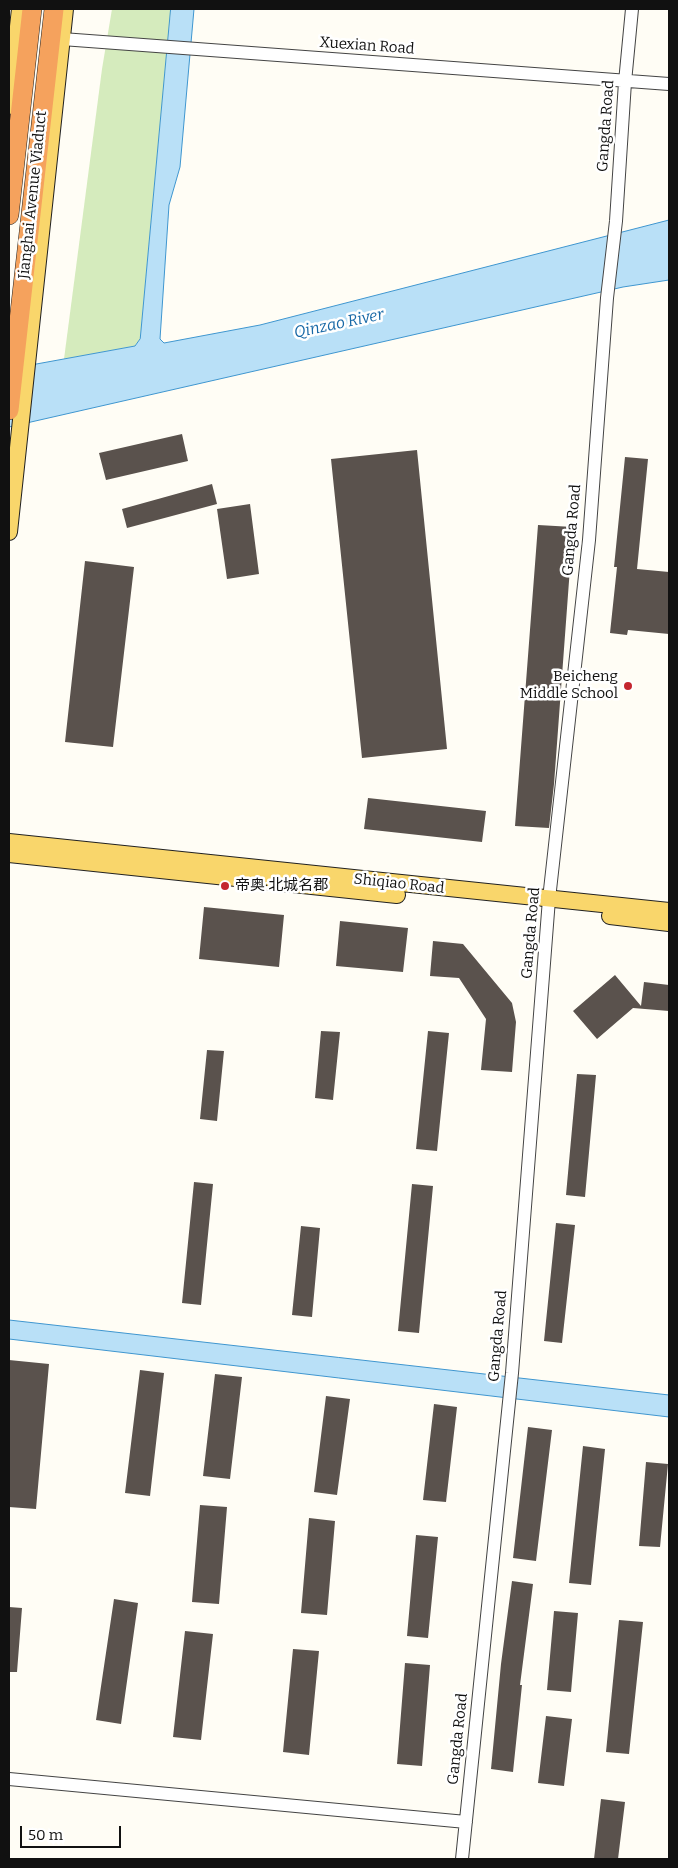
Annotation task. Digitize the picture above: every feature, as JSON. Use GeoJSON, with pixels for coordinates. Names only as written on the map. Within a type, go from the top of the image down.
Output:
{"type":"FeatureCollection","features":[{"type":"Feature","properties":{"kind":"highway","name":"Jianghai Avenue Viaduct"},"geometry":{"type":"LineString","coordinates":[[9,214],[32,9]]}},
{"type":"Feature","properties":{"kind":"highway","name":"Jianghai Avenue Viaduct"},"geometry":{"type":"LineString","coordinates":[[9,410],[54,9]]}},
{"type":"Feature","properties":{"kind":"highway"},"geometry":{"type":"LineString","coordinates":[[49,54],[60,9]]}},
{"type":"Feature","properties":{"kind":"main road"},"geometry":{"type":"LineString","coordinates":[[14,9],[16,43]]}},
{"type":"Feature","properties":{"kind":"main road"},"geometry":{"type":"LineString","coordinates":[[9,106],[20,9]]}},
{"type":"Feature","properties":{"kind":"main road"},"geometry":{"type":"LineString","coordinates":[[9,532],[66,9]]}},
{"type":"Feature","properties":{"kind":"main road"},"geometry":{"type":"LineString","coordinates":[[62,39],[75,9]]}},
{"type":"Feature","properties":{"kind":"main road","name":"Shiqiao Road"},"geometry":{"type":"LineString","coordinates":[[9,842],[549,904],[669,922]]}},
{"type":"Feature","properties":{"kind":"main road","name":"Shiqiao Road"},"geometry":{"type":"LineString","coordinates":[[9,854],[284,884],[669,911]]}},
{"type":"Feature","properties":{"kind":"street","name":"Gangda Road"},"geometry":{"type":"LineString","coordinates":[[462,1859],[512,1373],[549,904],[589,540],[607,298],[616,221],[632,9]]}},
{"type":"Feature","properties":{"kind":"street","name":"Xuexian Road"},"geometry":{"type":"LineString","coordinates":[[62,39],[669,84]]}},
{"type":"Feature","properties":{"kind":"street"},"geometry":{"type":"LineString","coordinates":[[9,1779],[466,1822]]}},
{"type":"Feature","properties":{"kind":"green space"},"geometry":{"type":"Polygon","coordinates":[[[112,9],[171,9],[140,339],[135,346],[64,359],[102,69],[112,9]]]}},
{"type":"Feature","properties":{"kind":"water","name":"Qinzao River"},"geometry":{"type":"Polygon","coordinates":[[[171,9],[194,9],[180,167],[169,205],[160,339],[164,343],[260,325],[669,220],[669,280],[623,287],[9,427],[9,369],[135,346],[140,339],[171,9]]]}},
{"type":"Feature","properties":{"kind":"water"},"geometry":{"type":"Polygon","coordinates":[[[9,1320],[669,1395],[669,1417],[9,1339],[9,1320]]]}},
{"type":"Feature","properties":{"kind":"building"},"geometry":{"type":"Polygon","coordinates":[[[182,434],[188,461],[106,480],[99,453],[182,434]]]}},
{"type":"Feature","properties":{"kind":"building"},"geometry":{"type":"Polygon","coordinates":[[[417,450],[447,749],[362,758],[331,459],[417,450]]]}},
{"type":"Feature","properties":{"kind":"building"},"geometry":{"type":"Polygon","coordinates":[[[625,457],[648,459],[637,569],[669,572],[669,634],[628,630],[627,635],[610,633],[617,567],[614,567],[625,457]]]}},
{"type":"Feature","properties":{"kind":"building"},"geometry":{"type":"Polygon","coordinates":[[[212,484],[217,504],[127,528],[122,509],[212,484]]]}},
{"type":"Feature","properties":{"kind":"building"},"geometry":{"type":"Polygon","coordinates":[[[250,504],[259,574],[227,579],[217,509],[250,504]]]}},
{"type":"Feature","properties":{"kind":"building"},"geometry":{"type":"Polygon","coordinates":[[[538,525],[573,527],[549,828],[515,826],[538,525]]]}},
{"type":"Feature","properties":{"kind":"building"},"geometry":{"type":"Polygon","coordinates":[[[85,561],[134,567],[113,747],[65,742],[85,561]]]}},
{"type":"Feature","properties":{"kind":"building"},"geometry":{"type":"Polygon","coordinates":[[[368,798],[486,811],[482,842],[364,829],[368,798]]]}},
{"type":"Feature","properties":{"kind":"building"},"geometry":{"type":"Polygon","coordinates":[[[204,907],[284,915],[279,967],[199,959],[204,907]]]}},
{"type":"Feature","properties":{"kind":"building"},"geometry":{"type":"Polygon","coordinates":[[[340,921],[408,928],[403,972],[336,966],[340,921]]]}},
{"type":"Feature","properties":{"kind":"building"},"geometry":{"type":"Polygon","coordinates":[[[433,941],[463,944],[512,1003],[516,1022],[512,1072],[481,1070],[486,1019],[459,978],[430,976],[433,941]]]}},
{"type":"Feature","properties":{"kind":"building"},"geometry":{"type":"Polygon","coordinates":[[[615,975],[641,1006],[644,982],[669,985],[669,1011],[633,1008],[597,1039],[573,1011],[615,975]]]}},
{"type":"Feature","properties":{"kind":"building"},"geometry":{"type":"Polygon","coordinates":[[[321,1031],[340,1032],[333,1100],[315,1098],[321,1031]]]}},
{"type":"Feature","properties":{"kind":"building"},"geometry":{"type":"Polygon","coordinates":[[[428,1031],[449,1033],[437,1151],[416,1149],[428,1031]]]}},
{"type":"Feature","properties":{"kind":"building"},"geometry":{"type":"Polygon","coordinates":[[[207,1050],[224,1051],[217,1121],[200,1119],[207,1050]]]}},
{"type":"Feature","properties":{"kind":"building"},"geometry":{"type":"Polygon","coordinates":[[[577,1074],[596,1075],[585,1197],[566,1195],[577,1074]]]}},
{"type":"Feature","properties":{"kind":"building"},"geometry":{"type":"Polygon","coordinates":[[[194,1182],[213,1184],[201,1305],[182,1303],[194,1182]]]}},
{"type":"Feature","properties":{"kind":"building"},"geometry":{"type":"Polygon","coordinates":[[[412,1184],[433,1186],[419,1333],[398,1331],[412,1184]]]}},
{"type":"Feature","properties":{"kind":"building"},"geometry":{"type":"Polygon","coordinates":[[[556,1223],[575,1225],[562,1343],[544,1341],[556,1223]]]}},
{"type":"Feature","properties":{"kind":"building"},"geometry":{"type":"Polygon","coordinates":[[[301,1226],[320,1228],[312,1317],[292,1315],[301,1226]]]}},
{"type":"Feature","properties":{"kind":"building"},"geometry":{"type":"Polygon","coordinates":[[[9,1360],[49,1364],[36,1509],[9,1507],[9,1360]]]}},
{"type":"Feature","properties":{"kind":"building"},"geometry":{"type":"Polygon","coordinates":[[[140,1370],[164,1373],[150,1496],[125,1493],[140,1370]]]}},
{"type":"Feature","properties":{"kind":"building"},"geometry":{"type":"Polygon","coordinates":[[[215,1374],[242,1377],[230,1479],[203,1476],[215,1374]]]}},
{"type":"Feature","properties":{"kind":"building"},"geometry":{"type":"Polygon","coordinates":[[[326,1396],[350,1399],[337,1495],[314,1492],[326,1396]]]}},
{"type":"Feature","properties":{"kind":"building"},"geometry":{"type":"Polygon","coordinates":[[[434,1404],[457,1407],[446,1502],[423,1500],[434,1404]]]}},
{"type":"Feature","properties":{"kind":"building"},"geometry":{"type":"Polygon","coordinates":[[[528,1427],[552,1430],[536,1561],[513,1558],[528,1427]]]}},
{"type":"Feature","properties":{"kind":"building"},"geometry":{"type":"Polygon","coordinates":[[[583,1446],[605,1449],[591,1585],[569,1583],[583,1446]]]}},
{"type":"Feature","properties":{"kind":"building"},"geometry":{"type":"Polygon","coordinates":[[[646,1462],[668,1464],[660,1547],[639,1546],[646,1462]]]}},
{"type":"Feature","properties":{"kind":"building"},"geometry":{"type":"Polygon","coordinates":[[[200,1505],[227,1507],[219,1604],[192,1602],[200,1505]]]}},
{"type":"Feature","properties":{"kind":"building"},"geometry":{"type":"Polygon","coordinates":[[[309,1518],[335,1521],[327,1615],[301,1613],[309,1518]]]}},
{"type":"Feature","properties":{"kind":"building"},"geometry":{"type":"Polygon","coordinates":[[[416,1535],[438,1537],[428,1638],[407,1636],[416,1535]]]}},
{"type":"Feature","properties":{"kind":"building"},"geometry":{"type":"Polygon","coordinates":[[[512,1581],[533,1584],[520,1685],[522,1685],[513,1772],[491,1769],[501,1664],[512,1581]]]}},
{"type":"Feature","properties":{"kind":"building"},"geometry":{"type":"Polygon","coordinates":[[[114,1599],[138,1603],[121,1724],[96,1720],[114,1599]]]}},
{"type":"Feature","properties":{"kind":"building"},"geometry":{"type":"Polygon","coordinates":[[[9,1607],[22,1608],[17,1672],[9,1672],[9,1607]]]}},
{"type":"Feature","properties":{"kind":"building"},"geometry":{"type":"Polygon","coordinates":[[[554,1611],[578,1613],[571,1692],[547,1690],[554,1611]]]}},
{"type":"Feature","properties":{"kind":"building"},"geometry":{"type":"Polygon","coordinates":[[[619,1620],[643,1622],[629,1754],[606,1752],[619,1620]]]}},
{"type":"Feature","properties":{"kind":"building"},"geometry":{"type":"Polygon","coordinates":[[[185,1631],[213,1634],[201,1740],[173,1737],[185,1631]]]}},
{"type":"Feature","properties":{"kind":"building"},"geometry":{"type":"Polygon","coordinates":[[[293,1649],[319,1651],[309,1755],[283,1752],[293,1649]]]}},
{"type":"Feature","properties":{"kind":"building"},"geometry":{"type":"Polygon","coordinates":[[[405,1663],[430,1665],[422,1766],[397,1764],[405,1663]]]}},
{"type":"Feature","properties":{"kind":"building"},"geometry":{"type":"Polygon","coordinates":[[[546,1716],[572,1719],[564,1786],[538,1783],[546,1716]]]}},
{"type":"Feature","properties":{"kind":"building"},"geometry":{"type":"Polygon","coordinates":[[[601,1799],[625,1802],[618,1859],[594,1859],[601,1799]]]}},
{"type":"Feature","properties":{"kind":"place","name":"Beicheng Middle School"},"geometry":{"type":"Point","coordinates":[628,686]}},
{"type":"Feature","properties":{"kind":"place","name":"帝奥·北城名郡"},"geometry":{"type":"Point","coordinates":[225,886]}}]}
